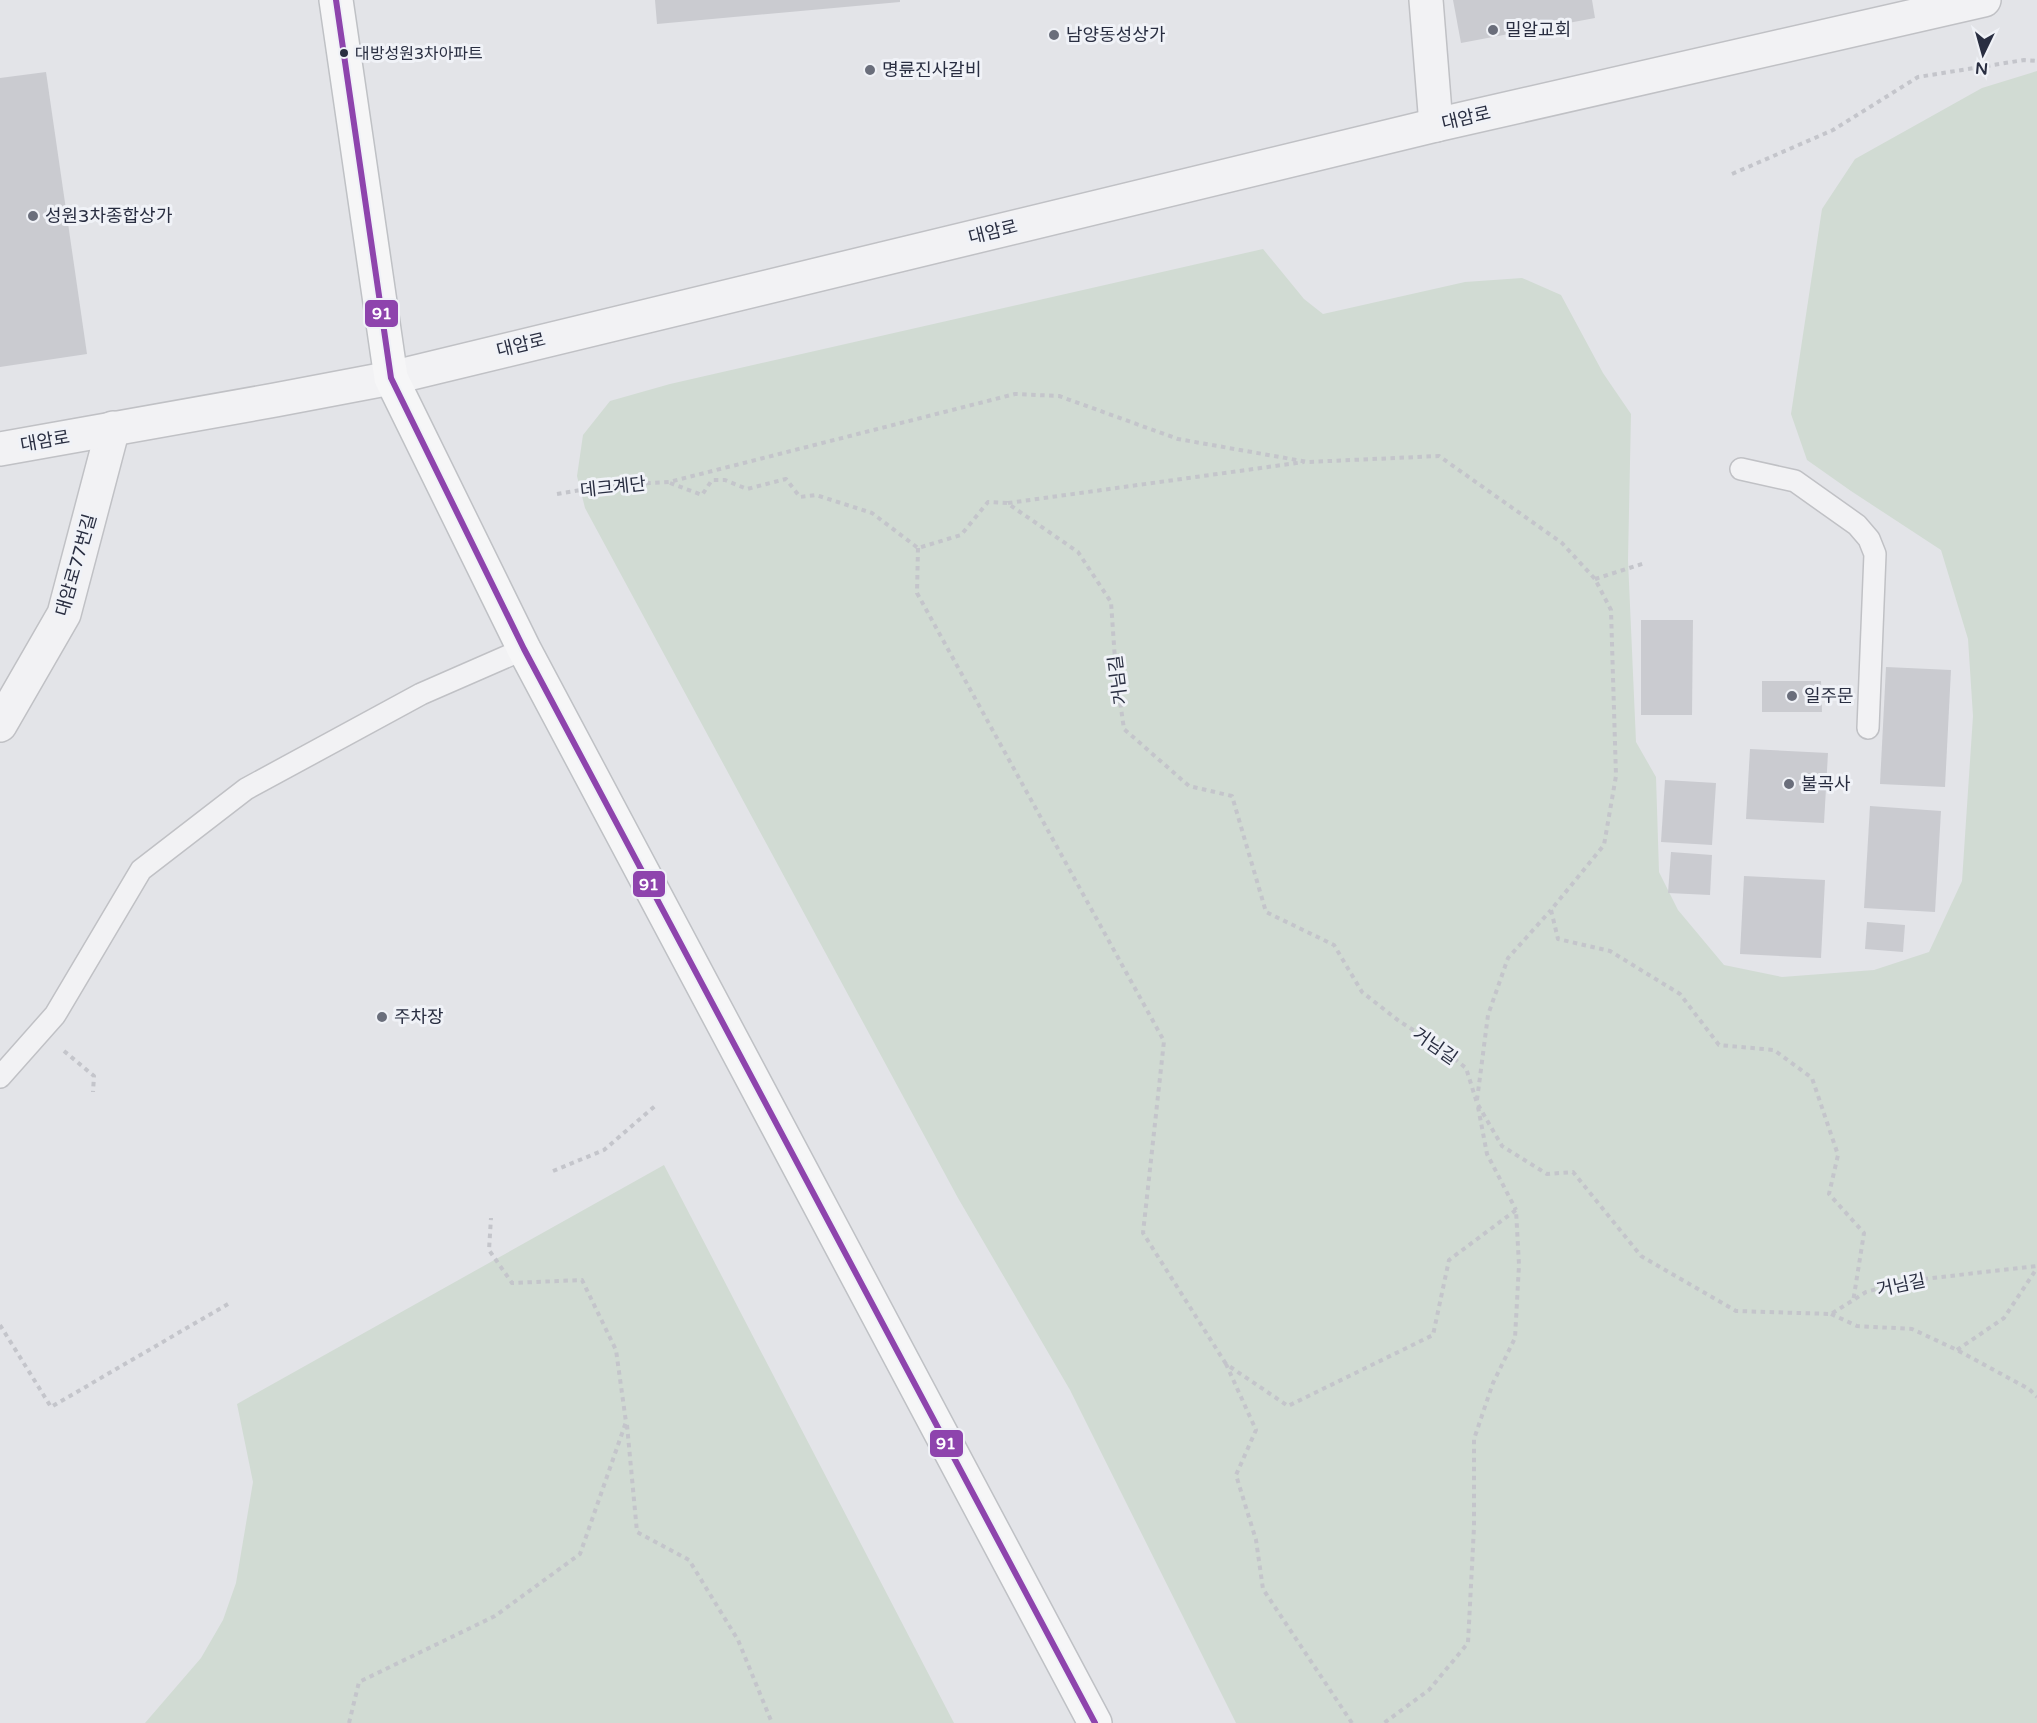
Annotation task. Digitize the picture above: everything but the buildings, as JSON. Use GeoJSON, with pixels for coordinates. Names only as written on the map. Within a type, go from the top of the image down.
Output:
{"type":"FeatureCollection","features":[{"type":"Feature","properties":{"kind":"main road"},"geometry":{"type":"LineString","coordinates":[[336,0],[391,378],[524,649],[1095,1723]]}},
{"type":"Feature","properties":{"kind":"street"},"geometry":{"type":"LineString","coordinates":[[1426,0],[1436,125]]}},
{"type":"Feature","properties":{"kind":"street","name":"대암로"},"geometry":{"type":"LineString","coordinates":[[0,449],[391,378],[1436,125],[1984,0]]}},
{"type":"Feature","properties":{"kind":"street","name":"대암로77번길"},"geometry":{"type":"LineString","coordinates":[[0,725],[64,614],[113,429]]}},
{"type":"Feature","properties":{"kind":"lane"},"geometry":{"type":"LineString","coordinates":[[1741,469],[1795,481],[1857,525],[1869,538],[1875,554],[1868,728]]}},
{"type":"Feature","properties":{"kind":"lane"},"geometry":{"type":"LineString","coordinates":[[0,1077],[55,1015],[141,870],[246,789],[421,694],[524,649]]}},
{"type":"Feature","properties":{"kind":"path"},"geometry":{"type":"LineString","coordinates":[[1732,174],[1833,130],[1918,77],[2024,60],[2037,61]]}},
{"type":"Feature","properties":{"kind":"path"},"geometry":{"type":"LineString","coordinates":[[669,482],[1015,394],[1059,396],[1178,439],[1308,462]]}},
{"type":"Feature","properties":{"kind":"path"},"geometry":{"type":"LineString","coordinates":[[918,548],[961,535],[988,502],[1007,503],[1308,462],[1439,456],[1562,543],[1595,579],[1611,610],[1616,776],[1604,845],[1508,958],[1488,1014],[1477,1103],[1487,1154],[1516,1210],[1519,1264],[1515,1338],[1493,1383],[1474,1439],[1474,1527],[1468,1643],[1429,1690],[1384,1723]]}},
{"type":"Feature","properties":{"kind":"path"},"geometry":{"type":"LineString","coordinates":[[669,482],[702,495],[712,480],[725,480],[747,489],[786,479],[800,497],[816,495],[872,513],[918,548]]}},
{"type":"Feature","properties":{"kind":"path","name":"데크계단"},"geometry":{"type":"LineString","coordinates":[[557,494],[611,485],[669,482]]}},
{"type":"Feature","properties":{"kind":"path","name":"거님길"},"geometry":{"type":"LineString","coordinates":[[1007,503],[1078,552],[1111,602],[1116,674],[1124,729],[1189,786],[1232,796],[1266,912],[1334,945],[1362,992],[1466,1068],[1477,1103],[1502,1146],[1547,1174],[1573,1172],[1641,1256],[1736,1311],[1831,1314],[1866,1292],[1906,1281],[2037,1267]]}},
{"type":"Feature","properties":{"kind":"path"},"geometry":{"type":"LineString","coordinates":[[918,548],[917,593],[1164,1041],[1143,1233],[1226,1364],[1256,1430],[1236,1475],[1256,1540],[1263,1589],[1352,1723]]}},
{"type":"Feature","properties":{"kind":"path"},"geometry":{"type":"LineString","coordinates":[[1595,579],[1645,563]]}},
{"type":"Feature","properties":{"kind":"path"},"geometry":{"type":"LineString","coordinates":[[1551,910],[1558,939],[1610,951],[1680,994],[1719,1045],[1774,1050],[1812,1078],[1838,1155],[1829,1194],[1864,1233],[1853,1302]]}},
{"type":"Feature","properties":{"kind":"path"},"geometry":{"type":"LineString","coordinates":[[40,1032],[94,1076],[93,1092]]}},
{"type":"Feature","properties":{"kind":"path"},"geometry":{"type":"LineString","coordinates":[[553,1172],[604,1150],[655,1107]]}},
{"type":"Feature","properties":{"kind":"path"},"geometry":{"type":"LineString","coordinates":[[1226,1364],[1288,1406],[1433,1335],[1449,1260],[1516,1210]]}},
{"type":"Feature","properties":{"kind":"path"},"geometry":{"type":"LineString","coordinates":[[491,1218],[489,1250],[513,1283],[582,1280],[616,1350],[627,1422],[637,1532],[689,1560],[738,1640],[772,1723]]}},
{"type":"Feature","properties":{"kind":"path"},"geometry":{"type":"LineString","coordinates":[[1958,1350],[2004,1317],[2037,1267]]}},
{"type":"Feature","properties":{"kind":"path"},"geometry":{"type":"LineString","coordinates":[[0,1324],[51,1407],[228,1304]]}},
{"type":"Feature","properties":{"kind":"path"},"geometry":{"type":"LineString","coordinates":[[1831,1314],[1857,1326],[1912,1329],[1958,1350],[2029,1389],[2037,1397]]}},
{"type":"Feature","properties":{"kind":"path"},"geometry":{"type":"LineString","coordinates":[[349,1723],[359,1682],[495,1616],[580,1554],[627,1422]]}},
{"type":"Feature","properties":{"kind":"shaded area"},"geometry":{"type":"Polygon","coordinates":[[[2037,71],[2037,1723],[1236,1723],[1070,1390],[958,1198],[585,508],[577,476],[583,435],[610,401],[670,384],[1263,249],[1304,299],[1323,314],[1465,282],[1522,278],[1561,295],[1603,373],[1631,414],[1628,560],[1636,742],[1656,777],[1659,872],[1678,910],[1724,965],[1782,977],[1874,970],[1929,952],[1962,881],[1973,716],[1968,639],[1941,550],[1807,460],[1791,414],[1822,209],[1855,159],[1982,88],[2037,71]]]}},
{"type":"Feature","properties":{"kind":"shaded area"},"geometry":{"type":"Polygon","coordinates":[[[664,1165],[954,1723],[145,1723],[201,1658],[223,1620],[236,1583],[253,1482],[237,1404],[664,1165]]]}},
{"type":"Feature","properties":{"kind":"transit line","name":"91"},"geometry":{"type":"LineString","coordinates":[[336,0],[391,378],[524,649],[1095,1723]]}},
{"type":"Feature","properties":{"kind":"place","name":"밀알교회"},"geometry":{"type":"Point","coordinates":[1493,30]}},
{"type":"Feature","properties":{"kind":"place","name":"남양동성상가"},"geometry":{"type":"Point","coordinates":[1054,35]}},
{"type":"Feature","properties":{"kind":"place","name":"대방성원3차아파트"},"geometry":{"type":"Point","coordinates":[344,53]}},
{"type":"Feature","properties":{"kind":"place","name":"명륜진사갈비"},"geometry":{"type":"Point","coordinates":[870,70]}},
{"type":"Feature","properties":{"kind":"place","name":"성원3차종합상가"},"geometry":{"type":"Point","coordinates":[33,216]}},
{"type":"Feature","properties":{"kind":"place","name":"일주문"},"geometry":{"type":"Point","coordinates":[1792,696]}},
{"type":"Feature","properties":{"kind":"place","name":"불곡사"},"geometry":{"type":"Point","coordinates":[1789,784]}},
{"type":"Feature","properties":{"kind":"place","name":"주차장"},"geometry":{"type":"Point","coordinates":[382,1017]}}]}
